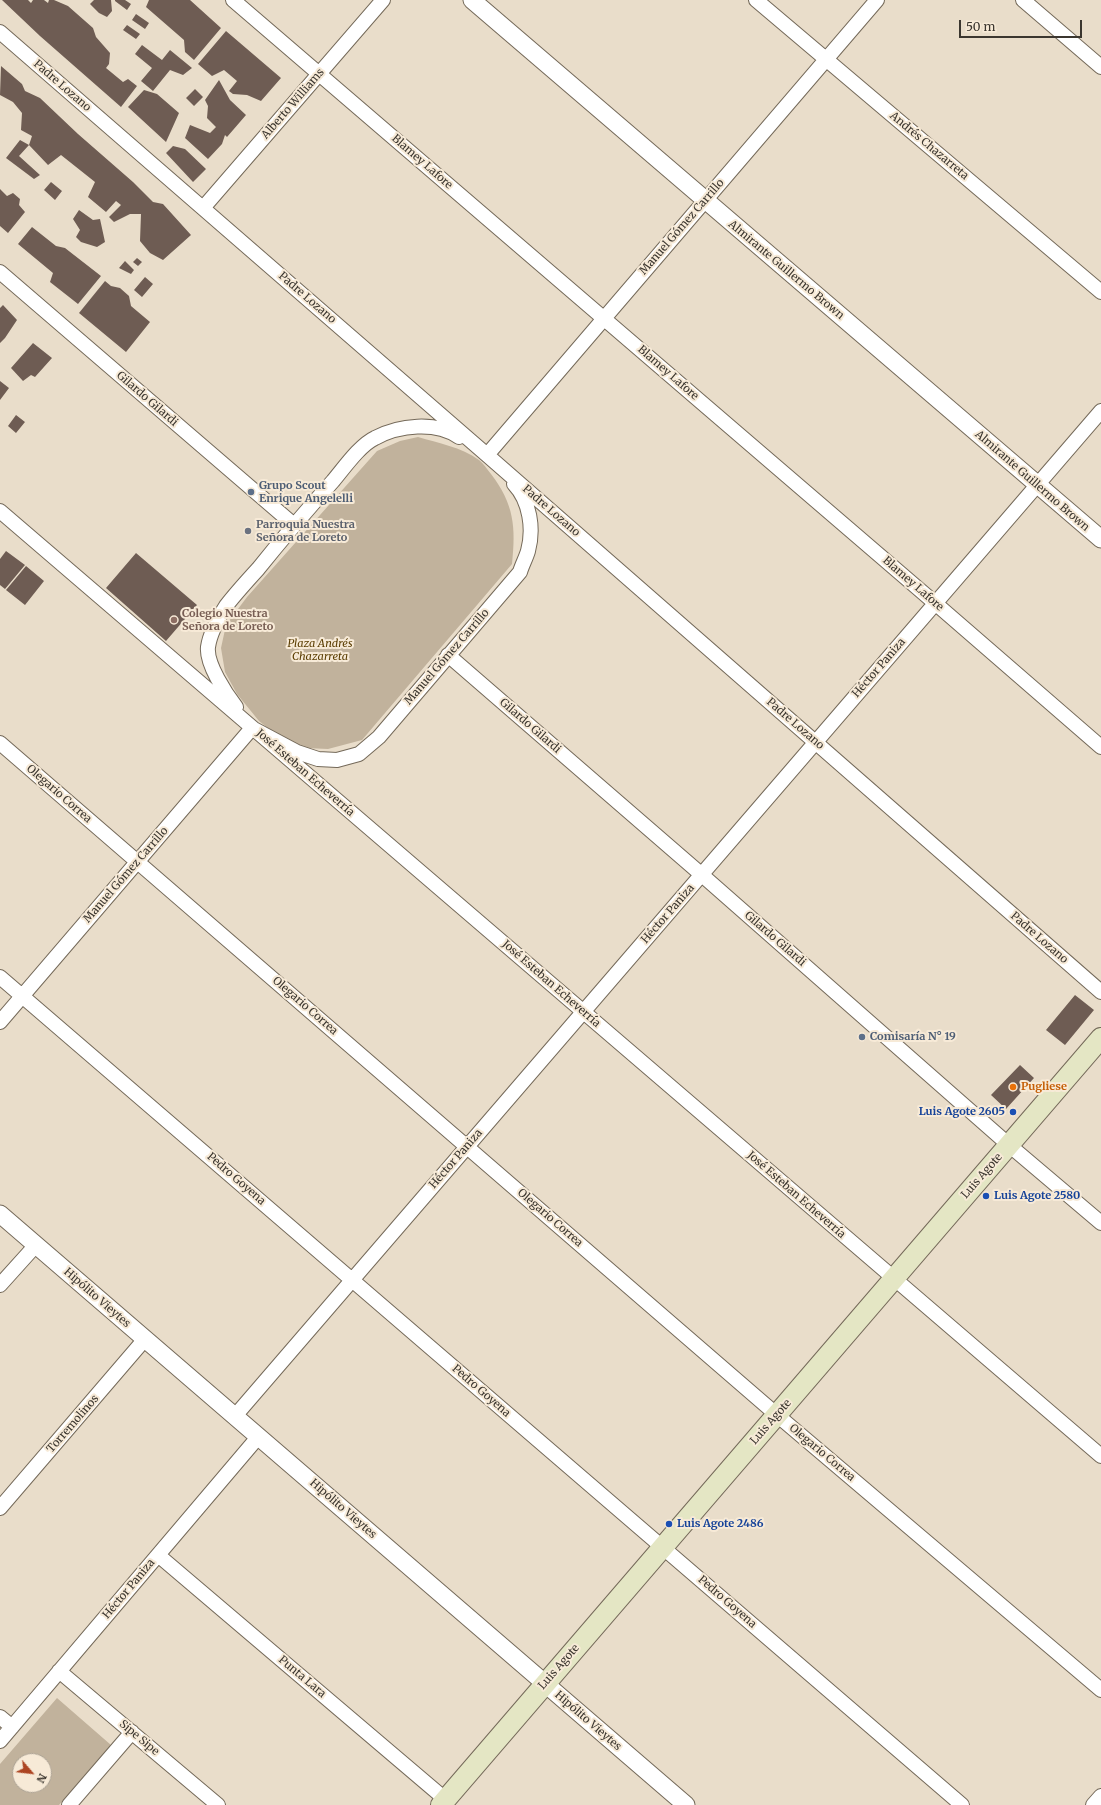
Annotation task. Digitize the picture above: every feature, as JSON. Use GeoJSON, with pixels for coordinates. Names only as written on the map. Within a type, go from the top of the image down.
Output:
{"type":"FeatureCollection","features":[{"type":"Feature","properties":{"kind":"main road","name":"Luis Agote"},"geometry":{"type":"LineString","coordinates":[[443,1802],[1101,1038]]}},
{"type":"Feature","properties":{"kind":"street","name":"Blamey Lafore"},"geometry":{"type":"LineString","coordinates":[[233,0],[935,602],[1101,747]]}},
{"type":"Feature","properties":{"kind":"street","name":"Alberto Williams"},"geometry":{"type":"LineString","coordinates":[[203,208],[383,0]]}},
{"type":"Feature","properties":{"kind":"street","name":"Almirante Guillermo Brown"},"geometry":{"type":"LineString","coordinates":[[472,0],[704,201],[1101,540]]}},
{"type":"Feature","properties":{"kind":"street","name":"Andrés Chazarreta"},"geometry":{"type":"LineString","coordinates":[[756,0],[1101,292]]}},
{"type":"Feature","properties":{"kind":"street","name":"Manuel Gómez Carrillo"},"geometry":{"type":"LineString","coordinates":[[487,455],[878,0]]}},
{"type":"Feature","properties":{"kind":"street"},"geometry":{"type":"LineString","coordinates":[[1023,0],[1101,67]]}},
{"type":"Feature","properties":{"kind":"street","name":"Padre Lozano"},"geometry":{"type":"LineString","coordinates":[[0,32],[487,455],[1101,992]]}},
{"type":"Feature","properties":{"kind":"street","name":"Gilardo Gilardi"},"geometry":{"type":"LineString","coordinates":[[0,272],[294,525]]}},
{"type":"Feature","properties":{"kind":"street","name":"Héctor Paniza"},"geometry":{"type":"LineString","coordinates":[[234,1416],[468,1147],[935,602],[1101,411]]}},
{"type":"Feature","properties":{"kind":"street","name":"Manuel Gómez Carrillo"},"geometry":{"type":"LineString","coordinates":[[412,427],[432,427],[452,431],[487,455],[519,489],[529,511],[530,529],[528,551],[520,572],[378,737],[359,754],[337,760],[318,759],[297,752],[252,728],[228,696],[214,672],[208,648],[214,629],[226,606],[294,525],[359,451],[374,438],[394,430],[412,427]]}},
{"type":"Feature","properties":{"kind":"street","name":"José Esteban Echeverría"},"geometry":{"type":"LineString","coordinates":[[0,511],[1101,1456]]}},
{"type":"Feature","properties":{"kind":"street","name":"Gilardo Gilardi"},"geometry":{"type":"LineString","coordinates":[[448,655],[702,874],[1009,1145],[1101,1223]]}},
{"type":"Feature","properties":{"kind":"street","name":"Manuel Gómez Carrillo"},"geometry":{"type":"LineString","coordinates":[[0,1022],[252,728]]}},
{"type":"Feature","properties":{"kind":"street","name":"Olegario Correa"},"geometry":{"type":"LineString","coordinates":[[0,743],[777,1415],[1101,1690]]}},
{"type":"Feature","properties":{"kind":"street","name":"Pedro Goyena"},"geometry":{"type":"LineString","coordinates":[[0,977],[962,1805]]}},
{"type":"Feature","properties":{"kind":"street","name":"Hipólito Vieytes"},"geometry":{"type":"LineString","coordinates":[[0,1214],[259,1436],[682,1804]]}},
{"type":"Feature","properties":{"kind":"street"},"geometry":{"type":"LineString","coordinates":[[0,1285],[36,1245]]}},
{"type":"Feature","properties":{"kind":"street","name":"Torremolinos"},"geometry":{"type":"LineString","coordinates":[[0,1508],[145,1339]]}},
{"type":"Feature","properties":{"kind":"street","name":"Héctor Paniza"},"geometry":{"type":"LineString","coordinates":[[0,1741],[259,1436]]}},
{"type":"Feature","properties":{"kind":"street","name":"Punta Lara"},"geometry":{"type":"LineString","coordinates":[[158,1555],[443,1802]]}},
{"type":"Feature","properties":{"kind":"street","name":"Sipe Sipe"},"geometry":{"type":"LineString","coordinates":[[59,1671],[218,1805]]}},
{"type":"Feature","properties":{"kind":"street"},"geometry":{"type":"LineString","coordinates":[[0,1717],[12,1727]]}},
{"type":"Feature","properties":{"kind":"street"},"geometry":{"type":"LineString","coordinates":[[69,1805],[132,1732]]}},
{"type":"Feature","properties":{"kind":"street"},"geometry":{"type":"LineString","coordinates":[[1093,1805],[1101,1796]]}},
{"type":"Feature","properties":{"kind":"green space","name":"Plaza Andrés Chazarreta"},"geometry":{"type":"Polygon","coordinates":[[[418,437],[465,452],[480,461],[491,474],[505,496],[512,516],[514,539],[512,564],[362,740],[328,749],[306,748],[279,737],[259,721],[237,694],[225,672],[221,648],[226,625],[247,597],[377,451],[400,441],[418,437]]]}},
{"type":"Feature","properties":{"kind":"green space"},"geometry":{"type":"Polygon","coordinates":[[[57,1698],[111,1745],[59,1805],[0,1805],[0,1764],[57,1698]]]}},
{"type":"Feature","properties":{"kind":"building"},"geometry":{"type":"Polygon","coordinates":[[[2,0],[28,0],[31,3],[33,0],[44,0],[48,3],[49,0],[54,0],[68,6],[93,28],[96,37],[110,53],[109,64],[106,68],[123,82],[128,79],[137,86],[121,107],[40,36],[2,0]]]}},
{"type":"Feature","properties":{"kind":"building"},"geometry":{"type":"Polygon","coordinates":[[[94,0],[111,0],[112,11],[107,17],[99,13],[90,4],[94,0]]]}},
{"type":"Feature","properties":{"kind":"building"},"geometry":{"type":"Polygon","coordinates":[[[115,0],[125,0],[131,4],[127,10],[115,0]]]}},
{"type":"Feature","properties":{"kind":"building"},"geometry":{"type":"Polygon","coordinates":[[[149,0],[190,0],[221,28],[194,60],[185,52],[184,40],[146,7],[149,0]]]}},
{"type":"Feature","properties":{"kind":"building"},"geometry":{"type":"Polygon","coordinates":[[[136,14],[149,23],[145,29],[132,20],[136,14]]]}},
{"type":"Feature","properties":{"kind":"building"},"geometry":{"type":"Polygon","coordinates":[[[127,25],[140,34],[136,39],[123,30],[127,25]]]}},
{"type":"Feature","properties":{"kind":"building"},"geometry":{"type":"Polygon","coordinates":[[[226,31],[281,78],[261,101],[247,95],[233,94],[229,91],[237,81],[224,70],[212,76],[198,64],[226,31]]]}},
{"type":"Feature","properties":{"kind":"building"},"geometry":{"type":"Polygon","coordinates":[[[142,45],[162,60],[170,50],[192,68],[183,75],[170,70],[153,91],[141,81],[152,68],[135,54],[142,45]]]}},
{"type":"Feature","properties":{"kind":"building"},"geometry":{"type":"Polygon","coordinates":[[[1,66],[22,84],[25,91],[40,98],[153,202],[163,204],[191,235],[163,260],[150,253],[140,241],[141,214],[130,214],[114,222],[109,217],[121,205],[116,201],[106,212],[88,197],[95,182],[61,155],[48,165],[29,145],[32,136],[21,130],[22,113],[13,102],[0,95],[1,66]]]}},
{"type":"Feature","properties":{"kind":"building"},"geometry":{"type":"Polygon","coordinates":[[[219,80],[230,100],[246,115],[227,137],[225,135],[222,144],[208,159],[185,138],[190,125],[210,133],[216,127],[207,118],[208,106],[205,100],[219,80]]]}},
{"type":"Feature","properties":{"kind":"building"},"geometry":{"type":"Polygon","coordinates":[[[195,89],[203,97],[194,106],[186,98],[195,89]]]}},
{"type":"Feature","properties":{"kind":"building"},"geometry":{"type":"Polygon","coordinates":[[[144,90],[157,94],[179,113],[166,142],[128,107],[144,90]]]}},
{"type":"Feature","properties":{"kind":"building"},"geometry":{"type":"Polygon","coordinates":[[[20,140],[29,145],[19,156],[40,175],[34,179],[6,158],[20,140]]]}},
{"type":"Feature","properties":{"kind":"building"},"geometry":{"type":"Polygon","coordinates":[[[173,146],[185,149],[206,169],[193,182],[166,153],[173,146]]]}},
{"type":"Feature","properties":{"kind":"building"},"geometry":{"type":"Polygon","coordinates":[[[51,182],[62,191],[55,200],[44,190],[51,182]]]}},
{"type":"Feature","properties":{"kind":"building"},"geometry":{"type":"Polygon","coordinates":[[[0,189],[7,196],[13,193],[20,199],[19,205],[25,212],[8,233],[0,226],[0,189]]]}},
{"type":"Feature","properties":{"kind":"building"},"geometry":{"type":"Polygon","coordinates":[[[79,210],[93,220],[100,219],[105,242],[97,247],[81,242],[76,237],[80,230],[73,219],[79,210]]]}},
{"type":"Feature","properties":{"kind":"building"},"geometry":{"type":"Polygon","coordinates":[[[32,227],[56,246],[65,248],[101,276],[78,304],[50,282],[53,273],[18,244],[32,227]]]}},
{"type":"Feature","properties":{"kind":"building"},"geometry":{"type":"Polygon","coordinates":[[[137,258],[142,262],[138,266],[133,262],[137,258]]]}},
{"type":"Feature","properties":{"kind":"building"},"geometry":{"type":"Polygon","coordinates":[[[125,261],[134,270],[131,274],[119,268],[125,261]]]}},
{"type":"Feature","properties":{"kind":"building"},"geometry":{"type":"Polygon","coordinates":[[[145,277],[153,284],[142,297],[134,290],[145,277]]]}},
{"type":"Feature","properties":{"kind":"building"},"geometry":{"type":"Polygon","coordinates":[[[105,281],[111,286],[120,288],[129,296],[131,306],[150,322],[126,352],[79,313],[105,281]]]}},
{"type":"Feature","properties":{"kind":"building"},"geometry":{"type":"Polygon","coordinates":[[[3,305],[17,320],[0,343],[0,308],[3,305]]]}},
{"type":"Feature","properties":{"kind":"building"},"geometry":{"type":"Polygon","coordinates":[[[33,343],[52,358],[35,377],[31,375],[23,381],[11,368],[33,343]]]}},
{"type":"Feature","properties":{"kind":"building"},"geometry":{"type":"Polygon","coordinates":[[[0,381],[9,388],[0,400],[0,381]]]}},
{"type":"Feature","properties":{"kind":"building"},"geometry":{"type":"Polygon","coordinates":[[[16,415],[25,422],[16,433],[8,426],[16,415]]]}},
{"type":"Feature","properties":{"kind":"building"},"geometry":{"type":"Polygon","coordinates":[[[6,551],[25,565],[5,589],[0,585],[0,559],[6,551]]]}},
{"type":"Feature","properties":{"kind":"building"},"geometry":{"type":"Polygon","coordinates":[[[136,553],[197,605],[166,641],[106,588],[136,553]]]}},
{"type":"Feature","properties":{"kind":"building"},"geometry":{"type":"Polygon","coordinates":[[[26,566],[44,581],[25,605],[6,590],[26,566]]]}},
{"type":"Feature","properties":{"kind":"building"},"geometry":{"type":"Polygon","coordinates":[[[1075,995],[1094,1010],[1065,1045],[1046,1030],[1075,995]]]}},
{"type":"Feature","properties":{"kind":"building","name":"Pugliese"},"geometry":{"type":"Polygon","coordinates":[[[1020,1065],[1034,1078],[1006,1109],[991,1095],[1020,1065]]]}},
{"type":"Feature","properties":{"kind":"place","name":"Grupo Scout Enrique Angelelli"},"geometry":{"type":"Point","coordinates":[251,492]}},
{"type":"Feature","properties":{"kind":"place","name":"Parroquia Nuestra Señora de Loreto"},"geometry":{"type":"Point","coordinates":[248,531]}},
{"type":"Feature","properties":{"kind":"place","name":"Colegio Nuestra Señora de Loreto"},"geometry":{"type":"Point","coordinates":[174,620]}},
{"type":"Feature","properties":{"kind":"place","name":"Comisaría N° 19"},"geometry":{"type":"Point","coordinates":[862,1037]}},
{"type":"Feature","properties":{"kind":"place","name":"Pugliese"},"geometry":{"type":"Point","coordinates":[1013,1087]}},
{"type":"Feature","properties":{"kind":"place","name":"Luis Agote 2605"},"geometry":{"type":"Point","coordinates":[1013,1112]}},
{"type":"Feature","properties":{"kind":"place","name":"Luis Agote 2580"},"geometry":{"type":"Point","coordinates":[986,1196]}},
{"type":"Feature","properties":{"kind":"place","name":"Luis Agote 2486"},"geometry":{"type":"Point","coordinates":[669,1524]}}]}
